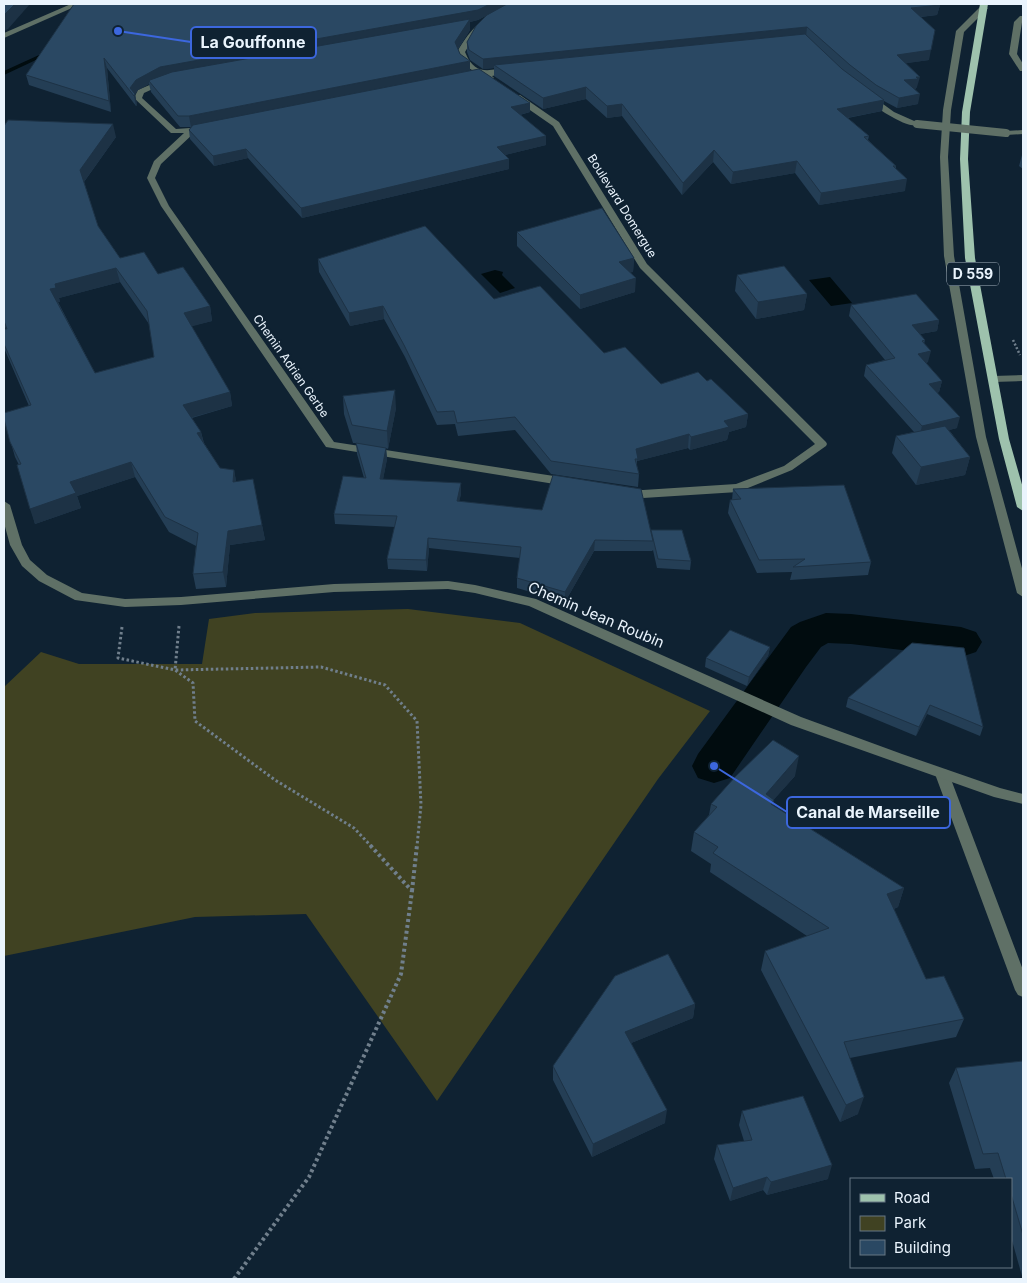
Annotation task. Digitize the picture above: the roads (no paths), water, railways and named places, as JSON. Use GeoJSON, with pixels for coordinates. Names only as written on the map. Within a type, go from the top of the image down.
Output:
{"type":"FeatureCollection","features":[{"type":"Feature","properties":{"kind":"main road","name":"D 559"},"geometry":{"type":"LineString","coordinates":[[984,6],[966,112],[964,159],[970,258],[1004,439],[1023,507]]}},
{"type":"Feature","properties":{"kind":"street"},"geometry":{"type":"LineString","coordinates":[[4,36],[32,22],[77,4]]}},
{"type":"Feature","properties":{"kind":"street"},"geometry":{"type":"LineString","coordinates":[[469,26],[479,24],[516,4]]}},
{"type":"Feature","properties":{"kind":"street"},"geometry":{"type":"LineString","coordinates":[[984,6],[960,31],[947,110],[944,157],[949,256],[981,437],[1023,593]]}},
{"type":"Feature","properties":{"kind":"street"},"geometry":{"type":"LineString","coordinates":[[1023,18],[1018,22],[1013,54],[1023,69]]}},
{"type":"Feature","properties":{"kind":"street","name":"Boulevard Domergue"},"geometry":{"type":"LineString","coordinates":[[479,24],[472,31],[462,52],[465,62],[556,124],[643,266],[822,444],[788,468],[738,488],[643,494],[614,490]]}},
{"type":"Feature","properties":{"kind":"street"},"geometry":{"type":"LineString","coordinates":[[463,77],[522,70]]}},
{"type":"Feature","properties":{"kind":"street"},"geometry":{"type":"LineString","coordinates":[[173,80],[157,84],[141,92],[138,98],[174,131],[191,131],[210,127]]}},
{"type":"Feature","properties":{"kind":"street"},"geometry":{"type":"LineString","coordinates":[[861,93],[891,114],[917,124],[1006,134],[1023,132]]}},
{"type":"Feature","properties":{"kind":"street","name":"Chemin Adrien Gerbe"},"geometry":{"type":"LineString","coordinates":[[191,131],[157,163],[151,178],[165,206],[330,445],[574,484]]}},
{"type":"Feature","properties":{"kind":"street"},"geometry":{"type":"LineString","coordinates":[[992,379],[1023,378]]}},
{"type":"Feature","properties":{"kind":"street","name":"Chemin Jean Roubin"},"geometry":{"type":"LineString","coordinates":[[4,505],[16,545],[26,563],[43,578],[79,597],[126,603],[181,601],[334,588],[448,585],[475,589],[532,602],[796,721],[942,774],[1023,799]]}},
{"type":"Feature","properties":{"kind":"street"},"geometry":{"type":"LineString","coordinates":[[942,774],[1023,990]]}},
{"type":"Feature","properties":{"kind":"waterway"},"geometry":{"type":"LineString","coordinates":[[4,73],[52,51]]}},
{"type":"Feature","properties":{"kind":"waterway"},"geometry":{"type":"LineString","coordinates":[[714,766],[791,656],[806,637],[814,632],[826,628],[851,629],[961,642]]}},
{"type":"Feature","properties":{"kind":"place","name":"La Gouffonne"},"geometry":{"type":"Point","coordinates":[118,31]}},
{"type":"Feature","properties":{"kind":"place","name":"Canal de Marseille"},"geometry":{"type":"Point","coordinates":[714,766]}}]}
